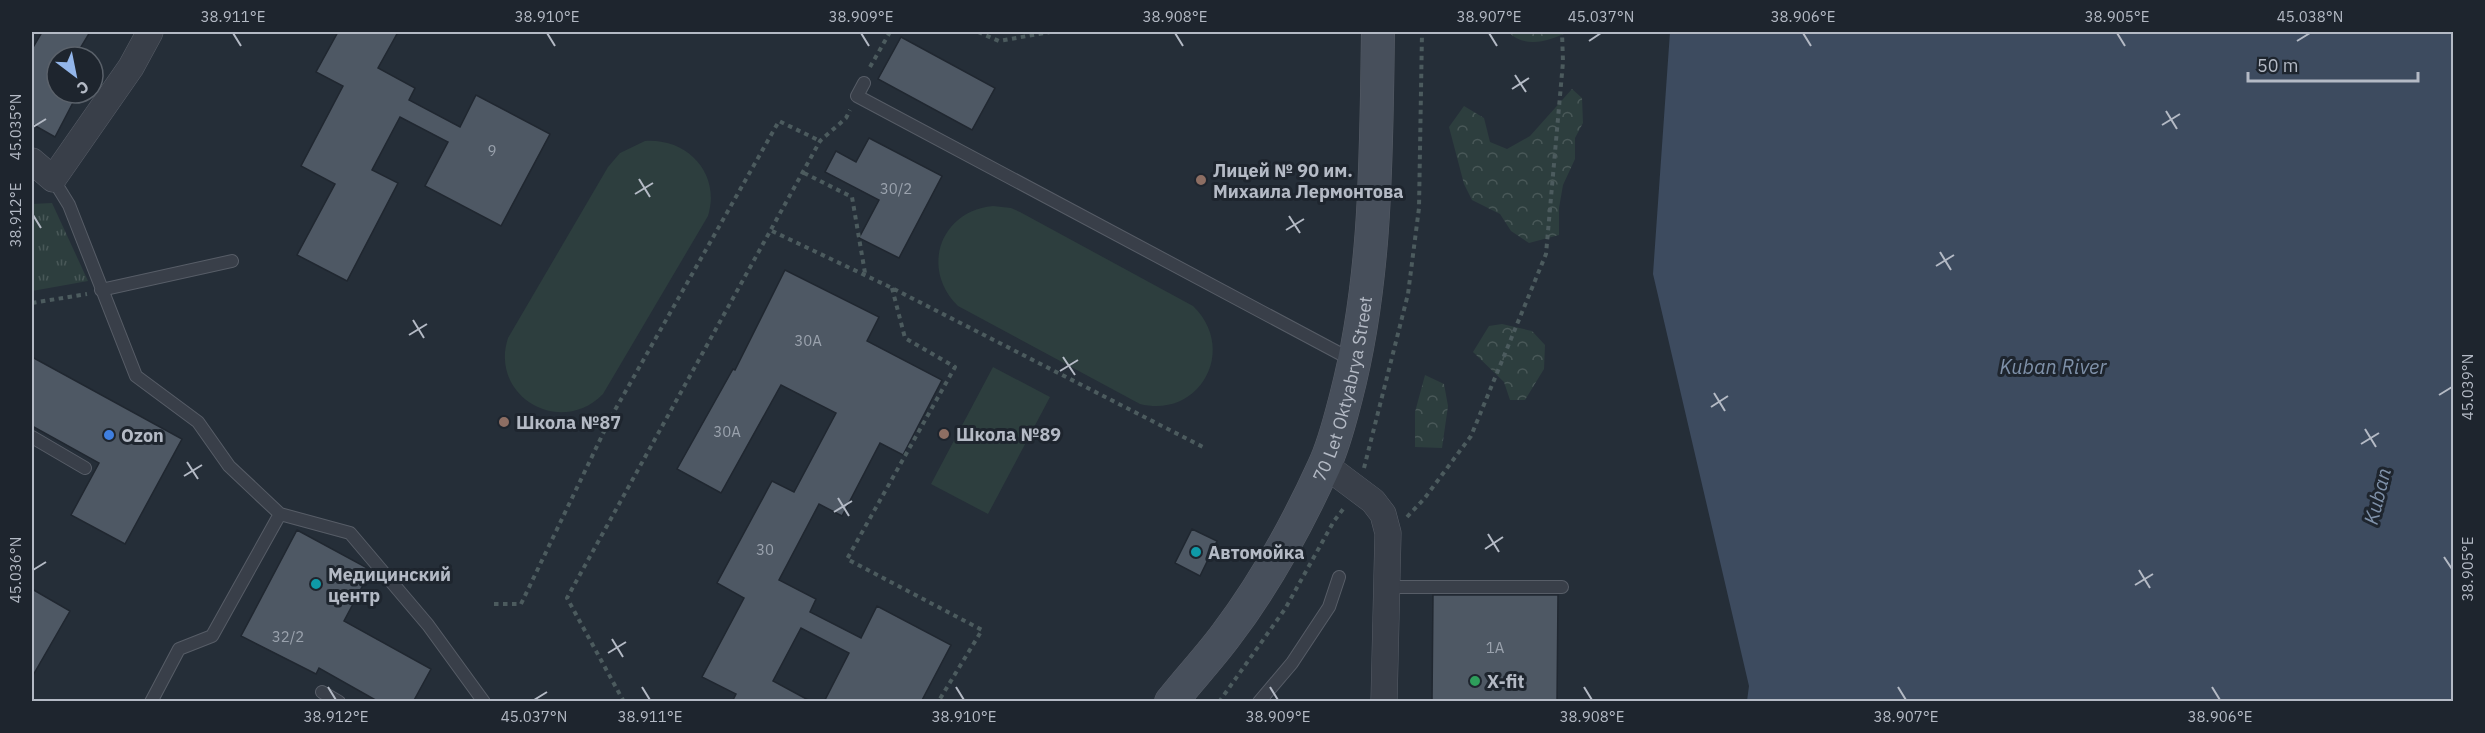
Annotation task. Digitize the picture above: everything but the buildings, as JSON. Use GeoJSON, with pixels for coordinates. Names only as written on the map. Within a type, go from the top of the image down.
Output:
{"type":"FeatureCollection","features":[{"type":"Feature","properties":{"kind":"main road","name":"70 Let Oktyabrya Street"},"geometry":{"type":"LineString","coordinates":[[1171,702],[1227,635],[1278,555],[1325,465],[1355,362],[1368,279],[1376,151],[1378,32]]}},
{"type":"Feature","properties":{"kind":"street"},"geometry":{"type":"LineString","coordinates":[[32,160],[53,179],[131,67],[150,32]]}},
{"type":"Feature","properties":{"kind":"street"},"geometry":{"type":"LineString","coordinates":[[1325,465],[1374,501],[1383,514],[1388,533],[1384,702]]}},
{"type":"Feature","properties":{"kind":"lane"},"geometry":{"type":"LineString","coordinates":[[864,83],[857,96],[1355,362]]}},
{"type":"Feature","properties":{"kind":"lane"},"geometry":{"type":"LineString","coordinates":[[53,179],[69,205],[136,376],[198,423],[229,466],[280,514],[350,533],[428,625],[484,702]]}},
{"type":"Feature","properties":{"kind":"lane"},"geometry":{"type":"LineString","coordinates":[[101,290],[232,261]]}},
{"type":"Feature","properties":{"kind":"lane"},"geometry":{"type":"LineString","coordinates":[[32,437],[85,468]]}},
{"type":"Feature","properties":{"kind":"lane"},"geometry":{"type":"LineString","coordinates":[[151,702],[179,650],[212,636],[280,514]]}},
{"type":"Feature","properties":{"kind":"lane"},"geometry":{"type":"LineString","coordinates":[[1259,702],[1292,663],[1329,607],[1339,577]]}},
{"type":"Feature","properties":{"kind":"lane"},"geometry":{"type":"LineString","coordinates":[[1386,587],[1562,587]]}},
{"type":"Feature","properties":{"kind":"lane"},"geometry":{"type":"LineString","coordinates":[[322,692],[339,702]]}},
{"type":"Feature","properties":{"kind":"path"},"geometry":{"type":"LineString","coordinates":[[864,83],[872,62],[890,32]]}},
{"type":"Feature","properties":{"kind":"path"},"geometry":{"type":"LineString","coordinates":[[978,32],[999,41],[1050,32]]}},
{"type":"Feature","properties":{"kind":"path"},"geometry":{"type":"LineString","coordinates":[[1388,533],[1425,499],[1471,436],[1546,254],[1563,62],[1562,32]]}},
{"type":"Feature","properties":{"kind":"path"},"geometry":{"type":"LineString","coordinates":[[624,702],[567,598],[820,141],[846,118],[857,96]]}},
{"type":"Feature","properties":{"kind":"path"},"geometry":{"type":"LineString","coordinates":[[494,604],[521,604],[611,417],[779,121],[820,141]]}},
{"type":"Feature","properties":{"kind":"path"},"geometry":{"type":"LineString","coordinates":[[804,173],[852,197],[865,274]]}},
{"type":"Feature","properties":{"kind":"path"},"geometry":{"type":"LineString","coordinates":[[772,231],[865,274],[1205,448]]}},
{"type":"Feature","properties":{"kind":"path"},"geometry":{"type":"LineString","coordinates":[[892,288],[905,338],[956,368],[847,560],[982,630],[938,702]]}},
{"type":"Feature","properties":{"kind":"path"},"geometry":{"type":"LineString","coordinates":[[32,303],[70,298],[101,290]]}},
{"type":"Feature","properties":{"kind":"green space"},"geometry":{"type":"Polygon","coordinates":[[[1508,32],[1568,32],[1553,38],[1530,42],[1508,32]]]}},
{"type":"Feature","properties":{"kind":"green space"},"geometry":{"type":"Polygon","coordinates":[[[1572,89],[1582,98],[1583,123],[1575,138],[1575,159],[1563,185],[1559,208],[1559,235],[1529,243],[1511,231],[1500,214],[1472,200],[1464,184],[1449,127],[1464,106],[1484,118],[1490,142],[1507,149],[1530,136],[1572,89]]]}},
{"type":"Feature","properties":{"kind":"green space"},"geometry":{"type":"Polygon","coordinates":[[[645,141],[675,146],[687,152],[698,162],[710,186],[711,201],[708,216],[603,394],[586,407],[567,412],[549,411],[532,404],[518,393],[509,377],[505,359],[508,338],[608,167],[620,153],[645,141]]]}},
{"type":"Feature","properties":{"kind":"green space"},"geometry":{"type":"Polygon","coordinates":[[[52,203],[88,281],[32,291],[32,204],[52,203]]]}},
{"type":"Feature","properties":{"kind":"green space"},"geometry":{"type":"Polygon","coordinates":[[[993,206],[1011,208],[1020,212],[1193,306],[1206,323],[1212,342],[1212,360],[1206,377],[1195,391],[1180,401],[1161,406],[1140,404],[958,306],[946,291],[940,275],[938,259],[941,244],[949,230],[960,219],[975,210],[993,206]]]}},
{"type":"Feature","properties":{"kind":"green space"},"geometry":{"type":"Polygon","coordinates":[[[1502,324],[1532,331],[1545,345],[1544,369],[1525,400],[1510,400],[1504,382],[1473,352],[1489,326],[1502,324]]]}},
{"type":"Feature","properties":{"kind":"green space"},"geometry":{"type":"Polygon","coordinates":[[[993,367],[1050,397],[988,514],[931,484],[993,367]]]}},
{"type":"Feature","properties":{"kind":"green space"},"geometry":{"type":"Polygon","coordinates":[[[1425,375],[1444,384],[1448,406],[1442,448],[1415,447],[1415,412],[1425,375]]]}},
{"type":"Feature","properties":{"kind":"water","name":"Kuban River"},"geometry":{"type":"Polygon","coordinates":[[[1670,32],[2453,32],[2453,701],[1747,701],[1749,686],[1653,274],[1670,32]]]}},
{"type":"Feature","properties":{"kind":"place","name":"Лицей № 90 им. Михаила Лермонтова"},"geometry":{"type":"Point","coordinates":[1201,180]}},
{"type":"Feature","properties":{"kind":"place","name":"Школа №87"},"geometry":{"type":"Point","coordinates":[504,422]}},
{"type":"Feature","properties":{"kind":"place","name":"Школа №89"},"geometry":{"type":"Point","coordinates":[944,434]}},
{"type":"Feature","properties":{"kind":"place","name":"Ozon"},"geometry":{"type":"Point","coordinates":[109,435]}},
{"type":"Feature","properties":{"kind":"place","name":"Автомойка"},"geometry":{"type":"Point","coordinates":[1196,552]}},
{"type":"Feature","properties":{"kind":"place","name":"Медицинский центр"},"geometry":{"type":"Point","coordinates":[316,584]}},
{"type":"Feature","properties":{"kind":"place","name":"X-fit"},"geometry":{"type":"Point","coordinates":[1475,681]}},
{"type":"Feature","properties":{"kind":"water label","name":"Kuban"},"geometry":{"type":"Point","coordinates":[2377,496]}}]}
